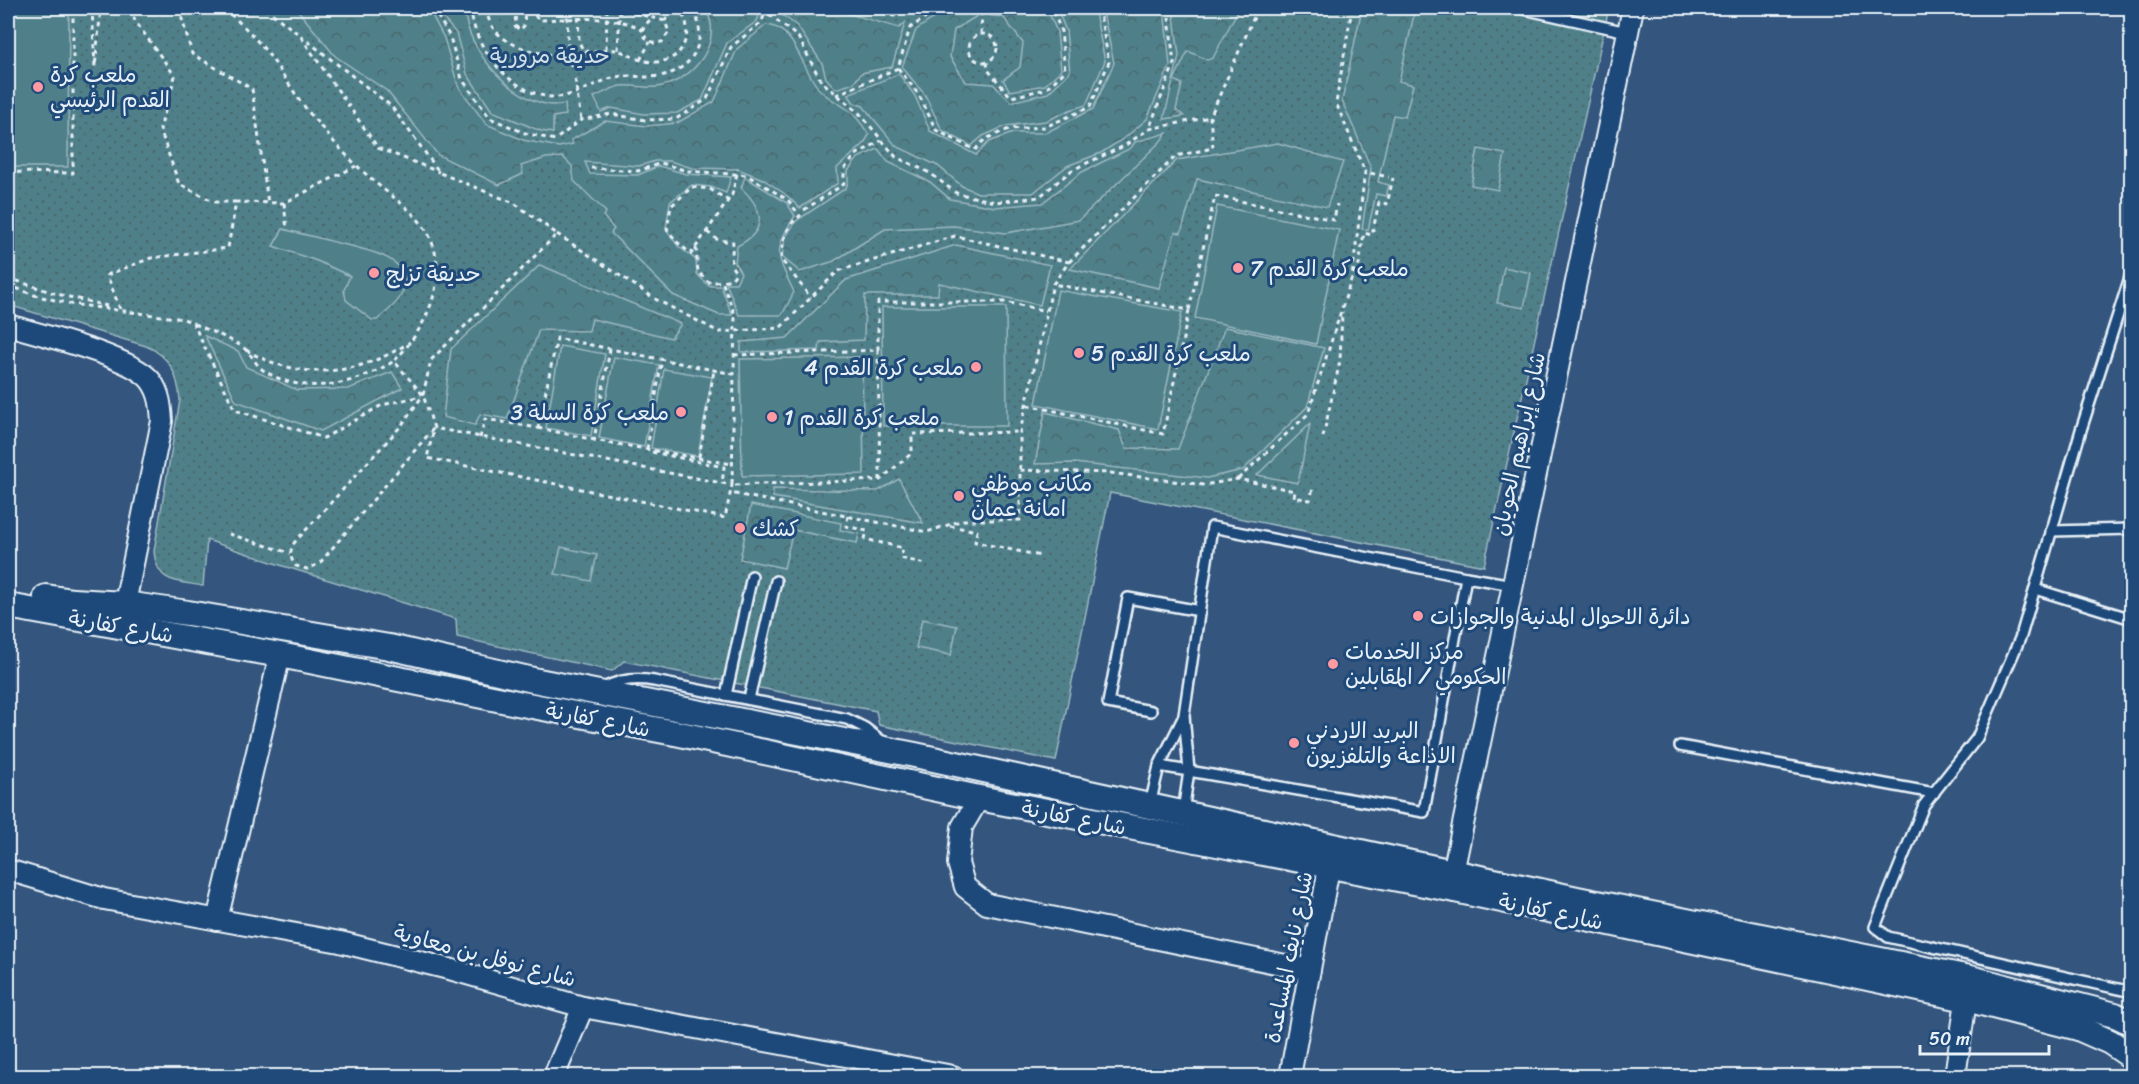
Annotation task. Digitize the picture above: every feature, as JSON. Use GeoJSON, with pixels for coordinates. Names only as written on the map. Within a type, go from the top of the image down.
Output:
{"type":"FeatureCollection","features":[{"type":"Feature","properties":{"kind":"street","name":"شارع إبراهيم الحويان"},"geometry":{"type":"LineString","coordinates":[[1451,881],[1633,8]]}},
{"type":"Feature","properties":{"kind":"street"},"geometry":{"type":"LineString","coordinates":[[8,325],[96,351],[126,364],[150,379],[160,398],[162,421],[123,615]]}},
{"type":"Feature","properties":{"kind":"street","name":"شارع كفارنة"},"geometry":{"type":"LineString","coordinates":[[8,591],[73,601],[280,655],[680,734],[979,798],[1332,856],[1968,989],[2115,1015],[2132,1023]]}},
{"type":"Feature","properties":{"kind":"street","name":"شارع كفارنة"},"geometry":{"type":"LineString","coordinates":[[8,606],[123,615],[219,617],[389,647],[532,680],[891,750],[1183,814],[1332,856]]}},
{"type":"Feature","properties":{"kind":"street"},"geometry":{"type":"LineString","coordinates":[[217,920],[280,655]]}},
{"type":"Feature","properties":{"kind":"street"},"geometry":{"type":"LineString","coordinates":[[979,798],[962,827],[958,863],[964,887],[987,904],[1310,970]]}},
{"type":"Feature","properties":{"kind":"street","name":"شارع نايف المساعدة"},"geometry":{"type":"LineString","coordinates":[[1290,1077],[1332,856]]}},
{"type":"Feature","properties":{"kind":"street","name":"شارع نوفل بن معاوية"},"geometry":{"type":"LineString","coordinates":[[8,870],[104,899],[340,942],[449,969],[583,1007],[860,1069],[953,1077]]}},
{"type":"Feature","properties":{"kind":"street"},"geometry":{"type":"LineString","coordinates":[[1955,1077],[1968,989]]}},
{"type":"Feature","properties":{"kind":"street","name":"شارع كفارنة"},"geometry":{"type":"LineString","coordinates":[[1968,989],[2078,1028],[2110,1042],[2132,1057]]}},
{"type":"Feature","properties":{"kind":"street"},"geometry":{"type":"LineString","coordinates":[[554,1077],[583,1007]]}},
{"type":"Feature","properties":{"kind":"lane"},"geometry":{"type":"LineString","coordinates":[[1519,8],[1627,32]]}},
{"type":"Feature","properties":{"kind":"lane"},"geometry":{"type":"LineString","coordinates":[[2132,271],[2081,430],[2021,636],[1977,738],[1924,806],[1875,927],[1888,937],[2132,992]]}},
{"type":"Feature","properties":{"kind":"lane"},"geometry":{"type":"LineString","coordinates":[[1183,814],[1188,771],[1184,716],[1212,527],[1513,585]]}},
{"type":"Feature","properties":{"kind":"lane"},"geometry":{"type":"LineString","coordinates":[[2051,531],[2132,530]]}},
{"type":"Feature","properties":{"kind":"lane"},"geometry":{"type":"LineString","coordinates":[[726,695],[752,576]]}},
{"type":"Feature","properties":{"kind":"lane"},"geometry":{"type":"LineString","coordinates":[[1159,766],[1424,812],[1466,577]]}},
{"type":"Feature","properties":{"kind":"lane"},"geometry":{"type":"LineString","coordinates":[[749,699],[776,581]]}},
{"type":"Feature","properties":{"kind":"lane"},"geometry":{"type":"LineString","coordinates":[[2035,589],[2132,619]]}},
{"type":"Feature","properties":{"kind":"lane"},"geometry":{"type":"LineString","coordinates":[[1151,711],[1108,703],[1128,598],[1200,611]]}},
{"type":"Feature","properties":{"kind":"lane"},"geometry":{"type":"LineString","coordinates":[[596,692],[624,680],[640,679],[749,699],[847,719],[865,728],[891,750]]}},
{"type":"Feature","properties":{"kind":"lane"},"geometry":{"type":"LineString","coordinates":[[1149,807],[1159,766],[1184,716]]}},
{"type":"Feature","properties":{"kind":"lane"},"geometry":{"type":"LineString","coordinates":[[1680,746],[1934,793]]}},
{"type":"Feature","properties":{"kind":"path"},"geometry":{"type":"LineString","coordinates":[[8,172],[73,173],[73,8]]}},
{"type":"Feature","properties":{"kind":"path"},"geometry":{"type":"LineString","coordinates":[[92,8],[95,67],[101,8]]}},
{"type":"Feature","properties":{"kind":"path"},"geometry":{"type":"LineString","coordinates":[[130,8],[135,21],[175,76],[160,129],[180,184],[215,202],[284,203],[356,166]]}},
{"type":"Feature","properties":{"kind":"path"},"geometry":{"type":"LineString","coordinates":[[179,8],[192,54],[252,89],[268,203]]}},
{"type":"Feature","properties":{"kind":"path"},"geometry":{"type":"LineString","coordinates":[[224,8],[260,43],[307,109],[356,166],[426,228],[434,248],[437,270],[433,298],[425,320],[414,339],[394,361],[379,371],[348,383],[307,384],[287,380],[264,371],[244,348]]}},
{"type":"Feature","properties":{"kind":"path"},"geometry":{"type":"LineString","coordinates":[[265,8],[271,9],[299,34],[392,106],[440,173]]}},
{"type":"Feature","properties":{"kind":"path"},"geometry":{"type":"LineString","coordinates":[[433,8],[450,37],[462,79],[490,118],[525,133],[555,140],[581,120],[611,114],[645,120],[676,119],[707,99],[731,47],[762,22],[766,9]]}},
{"type":"Feature","properties":{"kind":"path"},"geometry":{"type":"LineString","coordinates":[[471,8],[478,39],[506,75],[526,89],[556,97],[579,93],[617,77],[661,76],[679,70],[688,62],[699,44],[700,25],[693,8]]}},
{"type":"Feature","properties":{"kind":"path"},"geometry":{"type":"LineString","coordinates":[[487,8],[490,25],[507,40],[549,55],[565,55]]}},
{"type":"Feature","properties":{"kind":"path"},"geometry":{"type":"LineString","coordinates":[[516,8],[515,26],[520,30],[524,26],[525,8]]}},
{"type":"Feature","properties":{"kind":"path"},"geometry":{"type":"LineString","coordinates":[[565,55],[568,47],[567,8]]}},
{"type":"Feature","properties":{"kind":"path"},"geometry":{"type":"LineString","coordinates":[[578,8],[580,47],[588,52],[618,50],[640,60],[661,62],[669,60],[684,45],[687,26],[685,18],[674,8],[665,21]]}},
{"type":"Feature","properties":{"kind":"path"},"geometry":{"type":"LineString","coordinates":[[606,49],[607,8]]}},
{"type":"Feature","properties":{"kind":"path"},"geometry":{"type":"LineString","coordinates":[[761,8],[766,9],[798,37],[821,81],[860,114],[896,157],[930,173],[956,193],[995,202],[1039,197],[1072,171],[1124,146],[1149,129],[1210,117]]}},
{"type":"Feature","properties":{"kind":"path"},"geometry":{"type":"LineString","coordinates":[[865,8],[894,16],[906,8]]}},
{"type":"Feature","properties":{"kind":"path"},"geometry":{"type":"LineString","coordinates":[[837,95],[898,68],[910,28],[940,8]]}},
{"type":"Feature","properties":{"kind":"path"},"geometry":{"type":"LineString","coordinates":[[981,34],[982,8]]}},
{"type":"Feature","properties":{"kind":"path"},"geometry":{"type":"LineString","coordinates":[[987,62],[988,70],[1011,97],[1046,89],[1065,71],[1061,31],[1052,8]]}},
{"type":"Feature","properties":{"kind":"path"},"geometry":{"type":"LineString","coordinates":[[898,68],[919,95],[936,130],[975,150],[985,139],[1009,129],[1045,127],[1090,107],[1109,62],[1099,9],[1102,8]]}},
{"type":"Feature","properties":{"kind":"path"},"geometry":{"type":"LineString","coordinates":[[1149,129],[1174,64],[1168,8]]}},
{"type":"Feature","properties":{"kind":"path"},"geometry":{"type":"LineString","coordinates":[[730,493],[927,532],[963,520],[1020,520],[1020,432],[1053,284],[1069,262],[1176,156],[1213,148],[1210,117],[1258,8]]}},
{"type":"Feature","properties":{"kind":"path"},"geometry":{"type":"LineString","coordinates":[[1238,479],[1308,414],[1352,277],[1365,172],[1336,104],[1352,8]]}},
{"type":"Feature","properties":{"kind":"path"},"geometry":{"type":"LineString","coordinates":[[643,31],[633,24],[607,21],[540,20],[535,14],[538,9],[620,9],[665,21],[669,28],[666,40],[658,43],[650,42],[645,37],[643,31],[645,24],[651,19]]}},
{"type":"Feature","properties":{"kind":"path"},"geometry":{"type":"LineString","coordinates":[[618,50],[620,9]]}},
{"type":"Feature","properties":{"kind":"path"},"geometry":{"type":"LineString","coordinates":[[299,34],[378,148],[514,203],[556,234],[657,300],[719,332],[780,327],[838,271],[955,236],[1069,262]]}},
{"type":"Feature","properties":{"kind":"path"},"geometry":{"type":"LineString","coordinates":[[981,34],[994,39],[998,48],[994,57],[987,62],[974,59],[969,51],[973,39],[981,34]]}},
{"type":"Feature","properties":{"kind":"path"},"geometry":{"type":"LineString","coordinates":[[640,60],[650,42]]}},
{"type":"Feature","properties":{"kind":"path"},"geometry":{"type":"LineString","coordinates":[[565,55],[574,70]]}},
{"type":"Feature","properties":{"kind":"path"},"geometry":{"type":"LineString","coordinates":[[575,79],[579,93],[581,120]]}},
{"type":"Feature","properties":{"kind":"path"},"geometry":{"type":"LineString","coordinates":[[804,210],[844,184],[844,169],[857,154],[881,141]]}},
{"type":"Feature","properties":{"kind":"path"},"geometry":{"type":"LineString","coordinates":[[591,168],[638,171],[661,163],[687,171],[747,175],[788,200],[800,216],[794,220],[783,237],[781,259],[811,298]]}},
{"type":"Feature","properties":{"kind":"path"},"geometry":{"type":"LineString","coordinates":[[729,201],[710,189],[692,188],[671,206],[668,229],[676,242],[692,254],[729,201],[738,169]]}},
{"type":"Feature","properties":{"kind":"path"},"geometry":{"type":"LineString","coordinates":[[1352,277],[1359,265],[1364,233],[1372,235],[1379,202],[1388,204],[1391,178],[1365,172]]}},
{"type":"Feature","properties":{"kind":"path"},"geometry":{"type":"LineString","coordinates":[[1027,405],[1163,434],[1215,196],[1335,220],[1337,204]]}},
{"type":"Feature","properties":{"kind":"path"},"geometry":{"type":"LineString","coordinates":[[120,309],[107,275],[151,258],[228,248],[236,202]]}},
{"type":"Feature","properties":{"kind":"path"},"geometry":{"type":"LineString","coordinates":[[284,203],[287,230]]}},
{"type":"Feature","properties":{"kind":"path"},"geometry":{"type":"LineString","coordinates":[[696,247],[698,272],[710,283],[732,279],[736,273],[731,265],[734,242],[718,240],[707,232]]}},
{"type":"Feature","properties":{"kind":"path"},"geometry":{"type":"LineString","coordinates":[[434,428],[319,564],[301,568],[293,563],[290,553],[294,543],[401,426],[423,395],[431,360],[556,234]]}},
{"type":"Feature","properties":{"kind":"path"},"geometry":{"type":"LineString","coordinates":[[8,278],[57,294],[120,309]]}},
{"type":"Feature","properties":{"kind":"path"},"geometry":{"type":"LineString","coordinates":[[394,361],[423,395],[434,428],[427,458],[725,518],[732,485],[735,315],[722,281]]}},
{"type":"Feature","properties":{"kind":"path"},"geometry":{"type":"LineString","coordinates":[[1053,284],[1189,310]]}},
{"type":"Feature","properties":{"kind":"path"},"geometry":{"type":"LineString","coordinates":[[8,285],[51,300],[184,319],[280,365],[294,368],[329,371],[351,368],[377,360],[414,339]]}},
{"type":"Feature","properties":{"kind":"path"},"geometry":{"type":"LineString","coordinates":[[880,480],[878,302],[1006,302],[1046,310]]}},
{"type":"Feature","properties":{"kind":"path"},"geometry":{"type":"LineString","coordinates":[[1323,437],[1340,362],[1342,307]]}},
{"type":"Feature","properties":{"kind":"path"},"geometry":{"type":"LineString","coordinates":[[193,323],[235,410],[324,438],[382,405],[423,395]]}},
{"type":"Feature","properties":{"kind":"path"},"geometry":{"type":"LineString","coordinates":[[538,428],[557,338],[733,374]]}},
{"type":"Feature","properties":{"kind":"path"},"geometry":{"type":"LineString","coordinates":[[594,440],[610,349]]}},
{"type":"Feature","properties":{"kind":"path"},"geometry":{"type":"LineString","coordinates":[[734,355],[878,350]]}},
{"type":"Feature","properties":{"kind":"path"},"geometry":{"type":"LineString","coordinates":[[647,449],[662,359]]}},
{"type":"Feature","properties":{"kind":"path"},"geometry":{"type":"LineString","coordinates":[[699,458],[714,370]]}},
{"type":"Feature","properties":{"kind":"path"},"geometry":{"type":"LineString","coordinates":[[480,438],[485,419],[538,428],[724,467],[722,484]]}},
{"type":"Feature","properties":{"kind":"path"},"geometry":{"type":"LineString","coordinates":[[434,428],[732,485],[880,480],[912,453],[912,434],[1020,432]]}},
{"type":"Feature","properties":{"kind":"path"},"geometry":{"type":"LineString","coordinates":[[594,440],[732,464]]}},
{"type":"Feature","properties":{"kind":"path"},"geometry":{"type":"LineString","coordinates":[[1020,470],[1110,473],[1204,485],[1238,479],[1296,491],[1294,497],[1310,500],[1313,488]]}},
{"type":"Feature","properties":{"kind":"path"},"geometry":{"type":"LineString","coordinates":[[848,516],[846,526],[867,531],[865,539],[903,548],[901,558],[925,564]]}},
{"type":"Feature","properties":{"kind":"path"},"geometry":{"type":"LineString","coordinates":[[948,525],[977,531],[975,542],[1041,556]]}},
{"type":"Feature","properties":{"kind":"path"},"geometry":{"type":"LineString","coordinates":[[229,534],[290,553]]}},
{"type":"Feature","properties":{"kind":"green space","name":"حديقة مرورية"},"geometry":{"type":"Polygon","coordinates":[[[8,8],[1609,8],[1484,566],[1110,493],[1056,761],[879,725],[876,711],[624,661],[612,671],[457,637],[456,619],[207,540],[203,586],[176,581],[164,575],[159,570],[154,551],[180,400],[177,382],[171,367],[161,355],[146,346],[8,305],[8,8]]]}},
{"type":"Feature","properties":{"kind":"green space","name":"ملعب كرة القدم الرئيسي"},"geometry":{"type":"Polygon","coordinates":[[[8,8],[69,8],[68,167],[8,167],[8,8]]]}},
{"type":"Feature","properties":{"kind":"green space"},"geometry":{"type":"Polygon","coordinates":[[[296,8],[428,8],[444,38],[458,86],[486,124],[523,140],[559,147],[573,144],[571,140],[605,121],[647,126],[677,123],[714,102],[737,49],[766,25],[776,27],[792,42],[821,91],[852,113],[869,135],[863,145],[837,168],[838,183],[800,208],[763,179],[738,169],[692,168],[670,161],[655,161],[639,166],[585,162],[590,174],[638,175],[659,166],[686,174],[731,177],[726,193],[711,187],[692,185],[670,202],[666,229],[678,246],[696,260],[697,274],[709,286],[721,286],[732,315],[719,315],[673,295],[611,233],[614,229],[603,216],[606,212],[574,181],[572,166],[563,157],[546,158],[521,166],[523,174],[499,185],[438,155],[387,91],[335,56],[296,8]]]}},
{"type":"Feature","properties":{"kind":"green space"},"geometry":{"type":"Polygon","coordinates":[[[439,8],[465,8],[467,24],[484,59],[513,89],[531,99],[548,104],[565,104],[566,115],[553,117],[553,133],[541,131],[492,111],[467,74],[456,33],[442,17],[439,8]]]}},
{"type":"Feature","properties":{"kind":"green space"},"geometry":{"type":"Polygon","coordinates":[[[705,8],[746,8],[759,16],[757,21],[727,43],[702,100],[677,113],[644,114],[611,108],[601,112],[594,97],[620,86],[662,86],[674,82],[695,67],[709,45],[710,20],[705,8]]]}},
{"type":"Feature","properties":{"kind":"green space"},"geometry":{"type":"Polygon","coordinates":[[[829,8],[899,28],[905,23],[892,67],[861,73],[854,83],[836,89],[826,78],[822,63],[797,26],[774,9],[829,8]]]}},
{"type":"Feature","properties":{"kind":"green space"},"geometry":{"type":"Polygon","coordinates":[[[949,8],[976,8],[977,16],[954,30],[950,57],[966,82],[993,84],[1011,102],[1048,93],[1070,72],[1066,31],[1057,8],[1094,8],[1105,61],[1086,105],[1046,121],[1006,126],[983,136],[971,146],[942,130],[925,95],[902,67],[916,30],[949,8]]]}},
{"type":"Feature","properties":{"kind":"green space"},"geometry":{"type":"Polygon","coordinates":[[[988,8],[1047,8],[1057,32],[1061,70],[1045,85],[1010,91],[1003,80],[1020,67],[1023,43],[1003,17],[988,15],[988,8]]]}},
{"type":"Feature","properties":{"kind":"green space"},"geometry":{"type":"Polygon","coordinates":[[[1120,8],[1164,9],[1170,66],[1147,119],[1126,137],[1101,153],[1067,166],[1033,193],[978,193],[962,186],[938,166],[896,146],[863,106],[854,103],[848,94],[899,74],[915,96],[930,131],[976,155],[989,142],[1013,133],[1045,133],[1093,109],[1114,63],[1103,12],[1120,8]]]}},
{"type":"Feature","properties":{"kind":"green space"},"geometry":{"type":"Polygon","coordinates":[[[1173,8],[1239,8],[1213,58],[1207,60],[1188,51],[1174,80],[1182,84],[1176,110],[1184,116],[1164,119],[1179,56],[1173,8]]]}},
{"type":"Feature","properties":{"kind":"green space"},"geometry":{"type":"Polygon","coordinates":[[[1362,8],[1380,8],[1414,15],[1399,81],[1413,85],[1405,117],[1393,115],[1378,182],[1389,185],[1386,196],[1376,194],[1368,230],[1362,229],[1371,168],[1342,101],[1362,8]]]}},
{"type":"Feature","properties":{"kind":"green space"},"geometry":{"type":"Polygon","coordinates":[[[1167,133],[1079,220],[1006,233],[954,226],[885,229],[834,261],[800,272],[782,257],[785,238],[796,221],[846,188],[848,171],[858,158],[878,149],[888,162],[930,182],[950,199],[995,207],[1042,203],[1082,172],[1131,148],[1135,142],[1167,133]]]}},
{"type":"Feature","properties":{"kind":"green space"},"geometry":{"type":"Polygon","coordinates":[[[1278,143],[1343,162],[1327,207],[1197,179],[1181,233],[1175,232],[1159,288],[1070,269],[1177,160],[1278,143]]]}},
{"type":"Feature","properties":{"kind":"green space"},"geometry":{"type":"Polygon","coordinates":[[[1478,149],[1505,154],[1498,190],[1471,185],[1478,149]]]}},
{"type":"Feature","properties":{"kind":"green space"},"geometry":{"type":"Polygon","coordinates":[[[745,177],[787,203],[795,216],[780,246],[781,262],[794,292],[782,315],[739,315],[726,283],[736,283],[741,273],[735,263],[737,246],[754,234],[758,227],[758,212],[749,196],[741,188],[745,177]]]}},
{"type":"Feature","properties":{"kind":"green space"},"geometry":{"type":"Polygon","coordinates":[[[1217,206],[1339,230],[1316,344],[1195,318],[1217,206]]]}},
{"type":"Feature","properties":{"kind":"green space","name":"حديقة تزلج"},"geometry":{"type":"Polygon","coordinates":[[[283,229],[361,248],[387,258],[397,264],[403,273],[405,284],[400,297],[377,320],[372,320],[346,300],[344,290],[350,276],[317,261],[273,246],[283,229]]]}},
{"type":"Feature","properties":{"kind":"green space"},"geometry":{"type":"Polygon","coordinates":[[[956,245],[1050,265],[1040,305],[939,283],[938,295],[865,295],[864,340],[820,342],[819,350],[741,352],[741,342],[787,338],[846,280],[956,245]]]}},
{"type":"Feature","properties":{"kind":"green space"},"geometry":{"type":"Polygon","coordinates":[[[540,265],[681,324],[671,338],[592,319],[589,331],[539,330],[507,419],[480,414],[475,425],[443,417],[451,349],[540,265]]]}},
{"type":"Feature","properties":{"kind":"green space"},"geometry":{"type":"Polygon","coordinates":[[[1504,267],[1531,273],[1524,308],[1497,303],[1504,267]]]}},
{"type":"Feature","properties":{"kind":"green space"},"geometry":{"type":"Polygon","coordinates":[[[1058,290],[1182,312],[1158,429],[1036,404],[1058,290]]]}},
{"type":"Feature","properties":{"kind":"green space"},"geometry":{"type":"Polygon","coordinates":[[[882,307],[1006,307],[1007,426],[883,426],[882,307]]]}},
{"type":"Feature","properties":{"kind":"green space"},"geometry":{"type":"Polygon","coordinates":[[[1225,327],[1324,348],[1307,407],[1243,470],[1207,478],[1074,463],[1035,464],[1045,412],[1119,430],[1126,448],[1178,449],[1225,327]]]}},
{"type":"Feature","properties":{"kind":"green space"},"geometry":{"type":"Polygon","coordinates":[[[205,336],[238,351],[246,367],[297,390],[348,389],[392,372],[402,388],[321,431],[236,401],[205,336]]]}},
{"type":"Feature","properties":{"kind":"green space"},"geometry":{"type":"Polygon","coordinates":[[[560,346],[605,354],[591,436],[546,428],[560,346]]]}},
{"type":"Feature","properties":{"kind":"green space"},"geometry":{"type":"Polygon","coordinates":[[[614,357],[659,365],[644,447],[599,438],[614,357]]]}},
{"type":"Feature","properties":{"kind":"green space"},"geometry":{"type":"Polygon","coordinates":[[[862,357],[864,474],[742,476],[740,359],[862,357]]]}},
{"type":"Feature","properties":{"kind":"green space","name":"ملعب كرة السلة 3"},"geometry":{"type":"Polygon","coordinates":[[[664,369],[712,377],[698,456],[651,448],[664,369]]]}},
{"type":"Feature","properties":{"kind":"green space"},"geometry":{"type":"Polygon","coordinates":[[[1310,424],[1298,483],[1257,475],[1310,424]]]}},
{"type":"Feature","properties":{"kind":"green space"},"geometry":{"type":"Polygon","coordinates":[[[899,479],[923,523],[773,497],[773,489],[878,491],[899,479]]]}},
{"type":"Feature","properties":{"kind":"green space"},"geometry":{"type":"Polygon","coordinates":[[[751,505],[841,523],[840,530],[859,534],[857,543],[793,530],[784,568],[740,559],[751,505]]]}},
{"type":"Feature","properties":{"kind":"green space"},"geometry":{"type":"Polygon","coordinates":[[[561,547],[597,555],[591,581],[555,574],[561,547]]]}},
{"type":"Feature","properties":{"kind":"green space"},"geometry":{"type":"Polygon","coordinates":[[[922,619],[957,626],[951,655],[916,648],[922,619]]]}},
{"type":"Feature","properties":{"kind":"place","name":"ملعب كرة القدم الرئيسي"},"geometry":{"type":"Point","coordinates":[38,87]}},
{"type":"Feature","properties":{"kind":"place","name":"ملعب كرة القدم 7"},"geometry":{"type":"Point","coordinates":[1238,268]}},
{"type":"Feature","properties":{"kind":"place","name":"حديقة تزلج"},"geometry":{"type":"Point","coordinates":[374,273]}},
{"type":"Feature","properties":{"kind":"place","name":"ملعب كرة القدم 5"},"geometry":{"type":"Point","coordinates":[1079,353]}},
{"type":"Feature","properties":{"kind":"place","name":"ملعب كرة القدم 4"},"geometry":{"type":"Point","coordinates":[976,367]}},
{"type":"Feature","properties":{"kind":"place","name":"ملعب كرة السلة 3"},"geometry":{"type":"Point","coordinates":[681,412]}},
{"type":"Feature","properties":{"kind":"place","name":"ملعب كرة القدم 1"},"geometry":{"type":"Point","coordinates":[772,417]}},
{"type":"Feature","properties":{"kind":"place","name":"مكاتب موظفي امانة عمان"},"geometry":{"type":"Point","coordinates":[959,496]}},
{"type":"Feature","properties":{"kind":"place","name":"كشك"},"geometry":{"type":"Point","coordinates":[740,528]}},
{"type":"Feature","properties":{"kind":"place","name":"دائرة الاحوال المدنية والجوازات"},"geometry":{"type":"Point","coordinates":[1418,616]}},
{"type":"Feature","properties":{"kind":"place","name":"مركز الخدمات الحكومي / المقابلين"},"geometry":{"type":"Point","coordinates":[1333,664]}},
{"type":"Feature","properties":{"kind":"place","name":"البريد الاردني الاذاعة والتلفزيون"},"geometry":{"type":"Point","coordinates":[1294,743]}}]}
